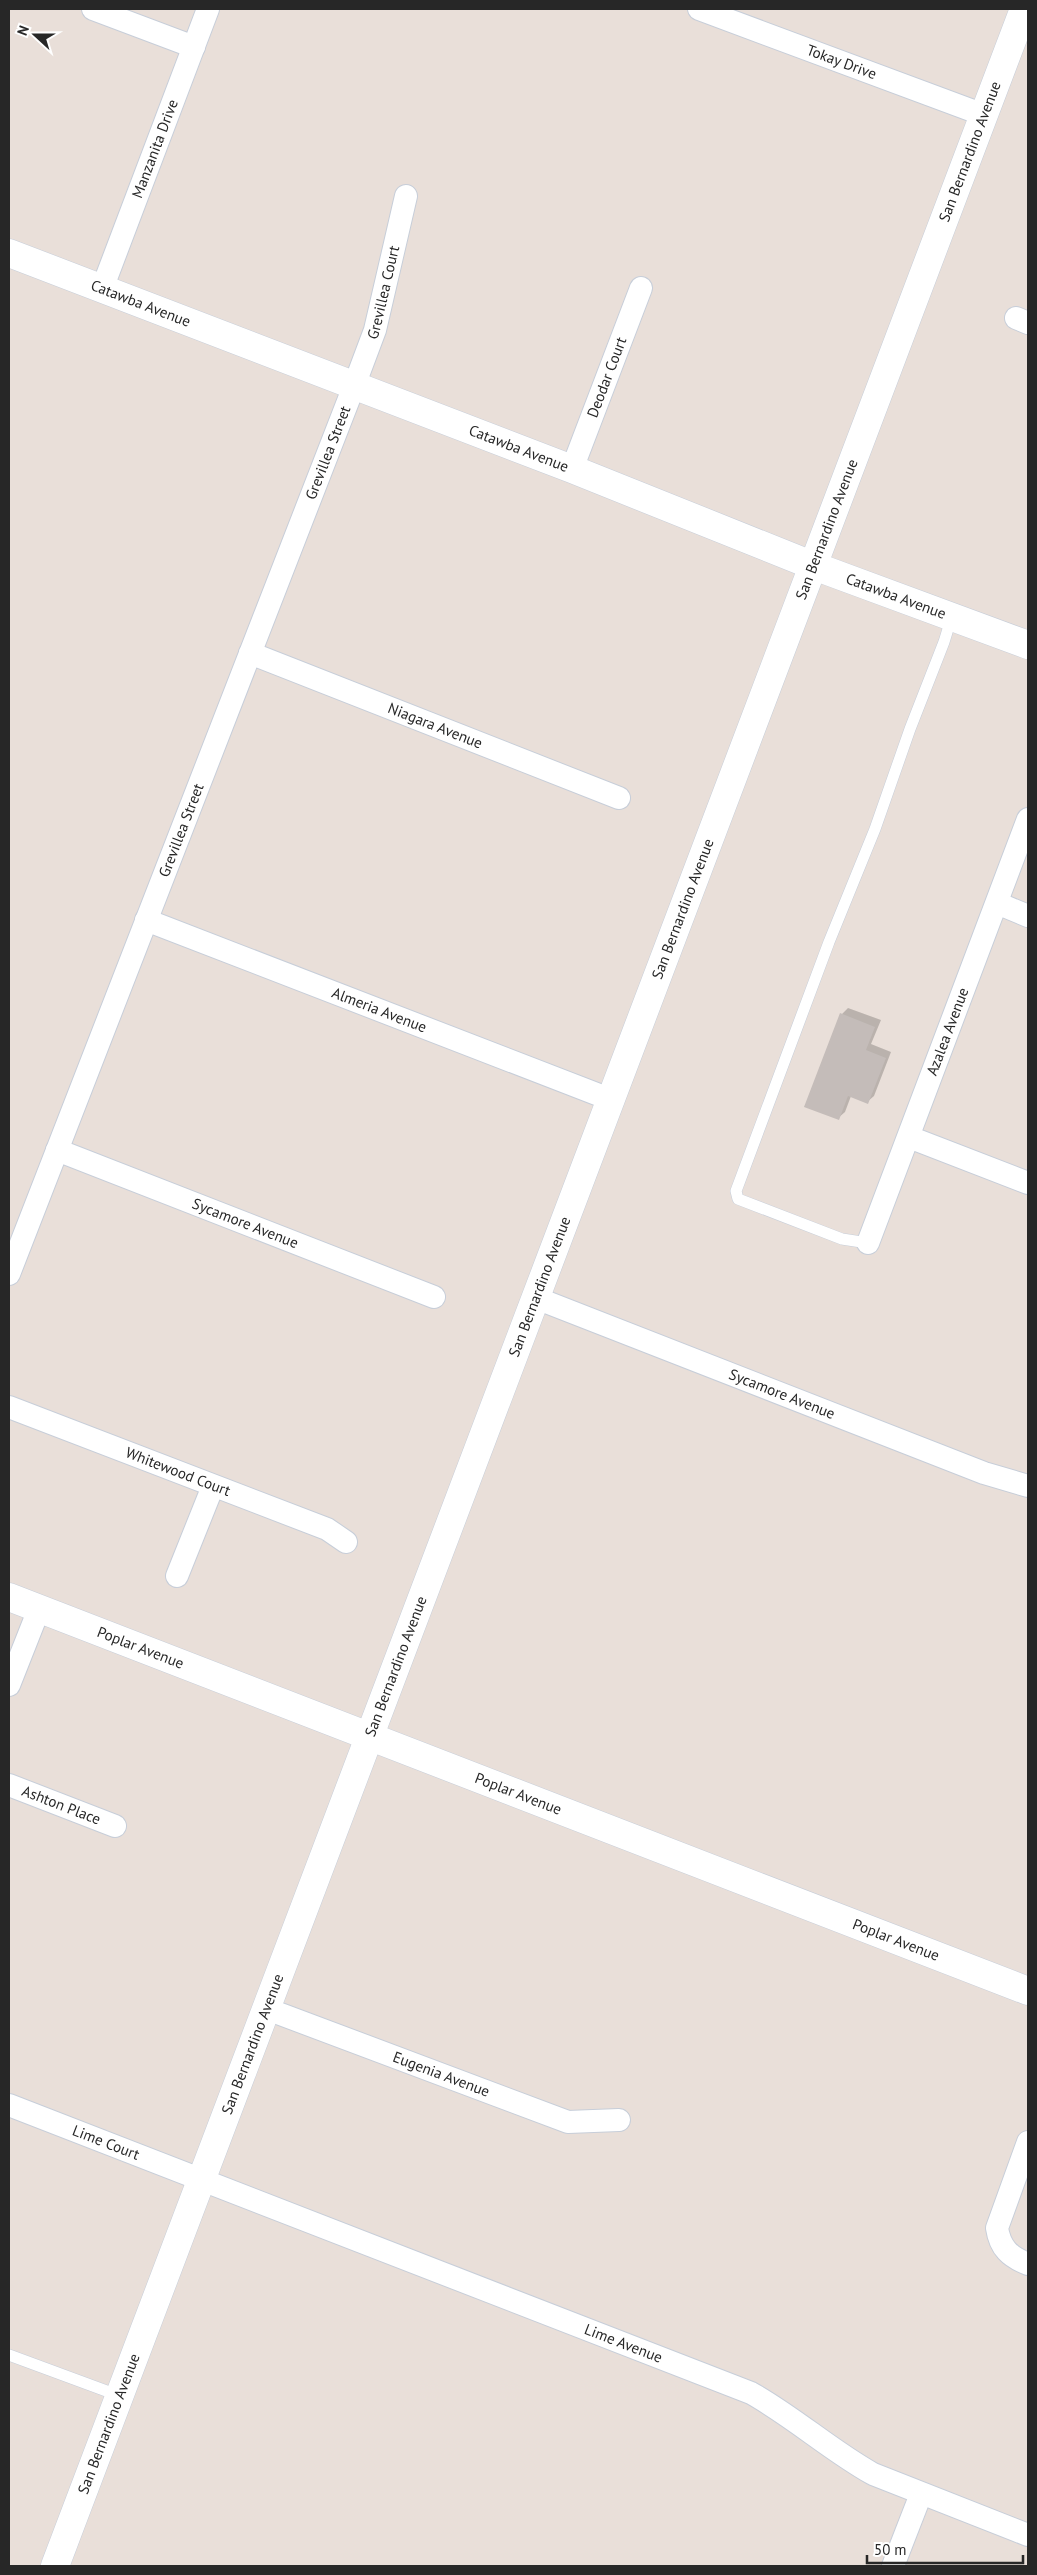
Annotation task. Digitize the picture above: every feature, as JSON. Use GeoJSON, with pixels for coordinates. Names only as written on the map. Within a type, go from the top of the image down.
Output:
{"type":"FeatureCollection","features":[{"type":"Feature","properties":{"kind":"main road","name":"San Bernardino Avenue"},"geometry":{"type":"LineString","coordinates":[[55,2566],[203,2180],[1024,9]]}},
{"type":"Feature","properties":{"kind":"main road","name":"Catawba Avenue"},"geometry":{"type":"LineString","coordinates":[[9,253],[572,469],[814,566],[1028,645]]}},
{"type":"Feature","properties":{"kind":"main road","name":"Poplar Avenue"},"geometry":{"type":"LineString","coordinates":[[9,1597],[1028,1991]]}},
{"type":"Feature","properties":{"kind":"street"},"geometry":{"type":"LineString","coordinates":[[93,9],[194,47]]}},
{"type":"Feature","properties":{"kind":"street","name":"Manzanita Drive"},"geometry":{"type":"LineString","coordinates":[[102,289],[208,9]]}},
{"type":"Feature","properties":{"kind":"street","name":"Tokay Drive"},"geometry":{"type":"LineString","coordinates":[[700,9],[984,115]]}},
{"type":"Feature","properties":{"kind":"street","name":"Grevillea Court"},"geometry":{"type":"LineString","coordinates":[[354,386],[375,330],[406,196]]}},
{"type":"Feature","properties":{"kind":"street","name":"Deodar Court"},"geometry":{"type":"LineString","coordinates":[[572,469],[641,288]]}},
{"type":"Feature","properties":{"kind":"street","name":"Grevillea Street"},"geometry":{"type":"LineString","coordinates":[[9,1274],[354,386]]}},
{"type":"Feature","properties":{"kind":"street","name":"Niagara Avenue"},"geometry":{"type":"LineString","coordinates":[[250,653],[619,798]]}},
{"type":"Feature","properties":{"kind":"street","name":"Azalea Avenue"},"geometry":{"type":"LineString","coordinates":[[868,1243],[1028,819]]}},
{"type":"Feature","properties":{"kind":"street"},"geometry":{"type":"LineString","coordinates":[[997,903],[1028,916]]}},
{"type":"Feature","properties":{"kind":"street","name":"Almeria Avenue"},"geometry":{"type":"LineString","coordinates":[[146,920],[612,1100]]}},
{"type":"Feature","properties":{"kind":"street"},"geometry":{"type":"LineString","coordinates":[[909,1137],[1028,1183]]}},
{"type":"Feature","properties":{"kind":"street","name":"Sycamore Avenue"},"geometry":{"type":"LineString","coordinates":[[57,1150],[434,1298]]}},
{"type":"Feature","properties":{"kind":"street","name":"Sycamore Avenue"},"geometry":{"type":"LineString","coordinates":[[536,1298],[984,1473],[1028,1486]]}},
{"type":"Feature","properties":{"kind":"street","name":"Whitewood Court"},"geometry":{"type":"LineString","coordinates":[[9,1407],[327,1529],[346,1542]]}},
{"type":"Feature","properties":{"kind":"street"},"geometry":{"type":"LineString","coordinates":[[178,1576],[213,1486]]}},
{"type":"Feature","properties":{"kind":"street"},"geometry":{"type":"LineString","coordinates":[[9,1685],[39,1609]]}},
{"type":"Feature","properties":{"kind":"street","name":"Ashton Place"},"geometry":{"type":"LineString","coordinates":[[9,1785],[114,1826]]}},
{"type":"Feature","properties":{"kind":"street","name":"Eugenia Avenue"},"geometry":{"type":"LineString","coordinates":[[267,2009],[568,2122],[619,2120]]}},
{"type":"Feature","properties":{"kind":"street","name":"Lime Court"},"geometry":{"type":"LineString","coordinates":[[9,2105],[203,2180]]}},
{"type":"Feature","properties":{"kind":"street"},"geometry":{"type":"LineString","coordinates":[[1023,2262],[1007,2252],[999,2241],[997,2228],[1028,2142]]}},
{"type":"Feature","properties":{"kind":"street","name":"Lime Avenue"},"geometry":{"type":"LineString","coordinates":[[203,2180],[751,2393],[778,2408],[850,2461],[921,2494],[1028,2535]]}},
{"type":"Feature","properties":{"kind":"street"},"geometry":{"type":"LineString","coordinates":[[893,2566],[921,2494]]}},
{"type":"Feature","properties":{"kind":"lane"},"geometry":{"type":"LineString","coordinates":[[868,1243],[842,1238],[738,1199],[736,1191],[829,942],[875,829],[952,616]]}},
{"type":"Feature","properties":{"kind":"lane"},"geometry":{"type":"LineString","coordinates":[[9,2355],[120,2396]]}},
{"type":"Feature","properties":{"kind":"building"},"geometry":{"type":"Polygon","coordinates":[[[840,1013],[875,1027],[866,1050],[886,1058],[868,1104],[848,1096],[839,1120],[804,1107],[840,1013]]]}}]}
